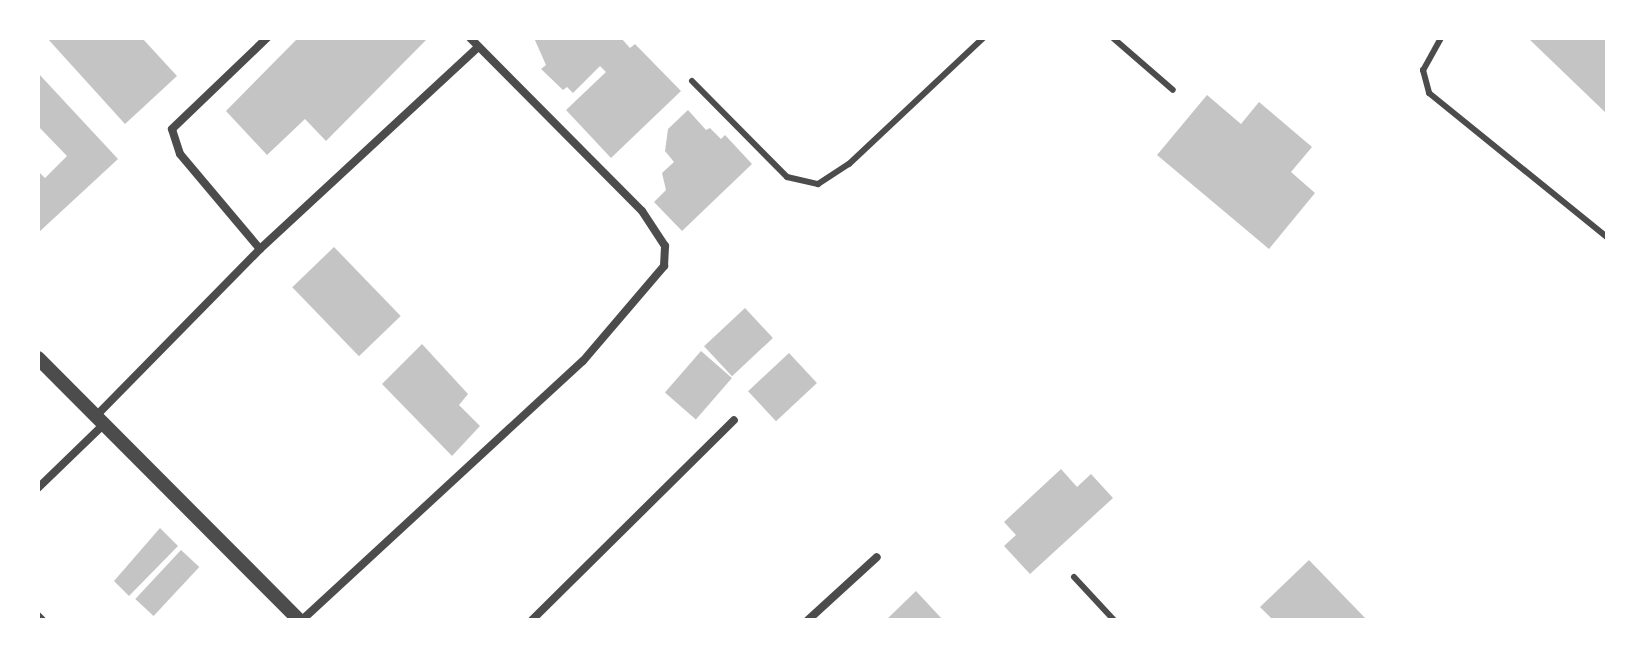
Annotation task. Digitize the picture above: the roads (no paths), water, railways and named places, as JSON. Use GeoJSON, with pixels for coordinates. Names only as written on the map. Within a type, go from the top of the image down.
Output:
{"type":"FeatureCollection","features":[{"type":"Feature","properties":{"kind":"street"},"geometry":{"type":"LineString","coordinates":[[260,249],[180,154],[172,129],[267,38]]}},
{"type":"Feature","properties":{"kind":"street"},"geometry":{"type":"LineString","coordinates":[[38,358],[98,422],[300,620],[583,361],[664,266],[665,246],[642,211],[470,38]]}},
{"type":"Feature","properties":{"kind":"street"},"geometry":{"type":"LineString","coordinates":[[38,488],[260,249],[478,47]]}},
{"type":"Feature","properties":{"kind":"street"},"geometry":{"type":"LineString","coordinates":[[532,620],[734,420]]}},
{"type":"Feature","properties":{"kind":"street"},"geometry":{"type":"LineString","coordinates":[[808,620],[877,557]]}},
{"type":"Feature","properties":{"kind":"lane"},"geometry":{"type":"LineString","coordinates":[[692,81],[787,177],[818,184],[849,164],[983,38]]}},
{"type":"Feature","properties":{"kind":"lane"},"geometry":{"type":"LineString","coordinates":[[1113,38],[1173,90]]}},
{"type":"Feature","properties":{"kind":"lane"},"geometry":{"type":"LineString","coordinates":[[1441,38],[1423,70],[1429,93],[1607,237]]}},
{"type":"Feature","properties":{"kind":"lane"},"geometry":{"type":"LineString","coordinates":[[1074,577],[1114,620]]}}]}
